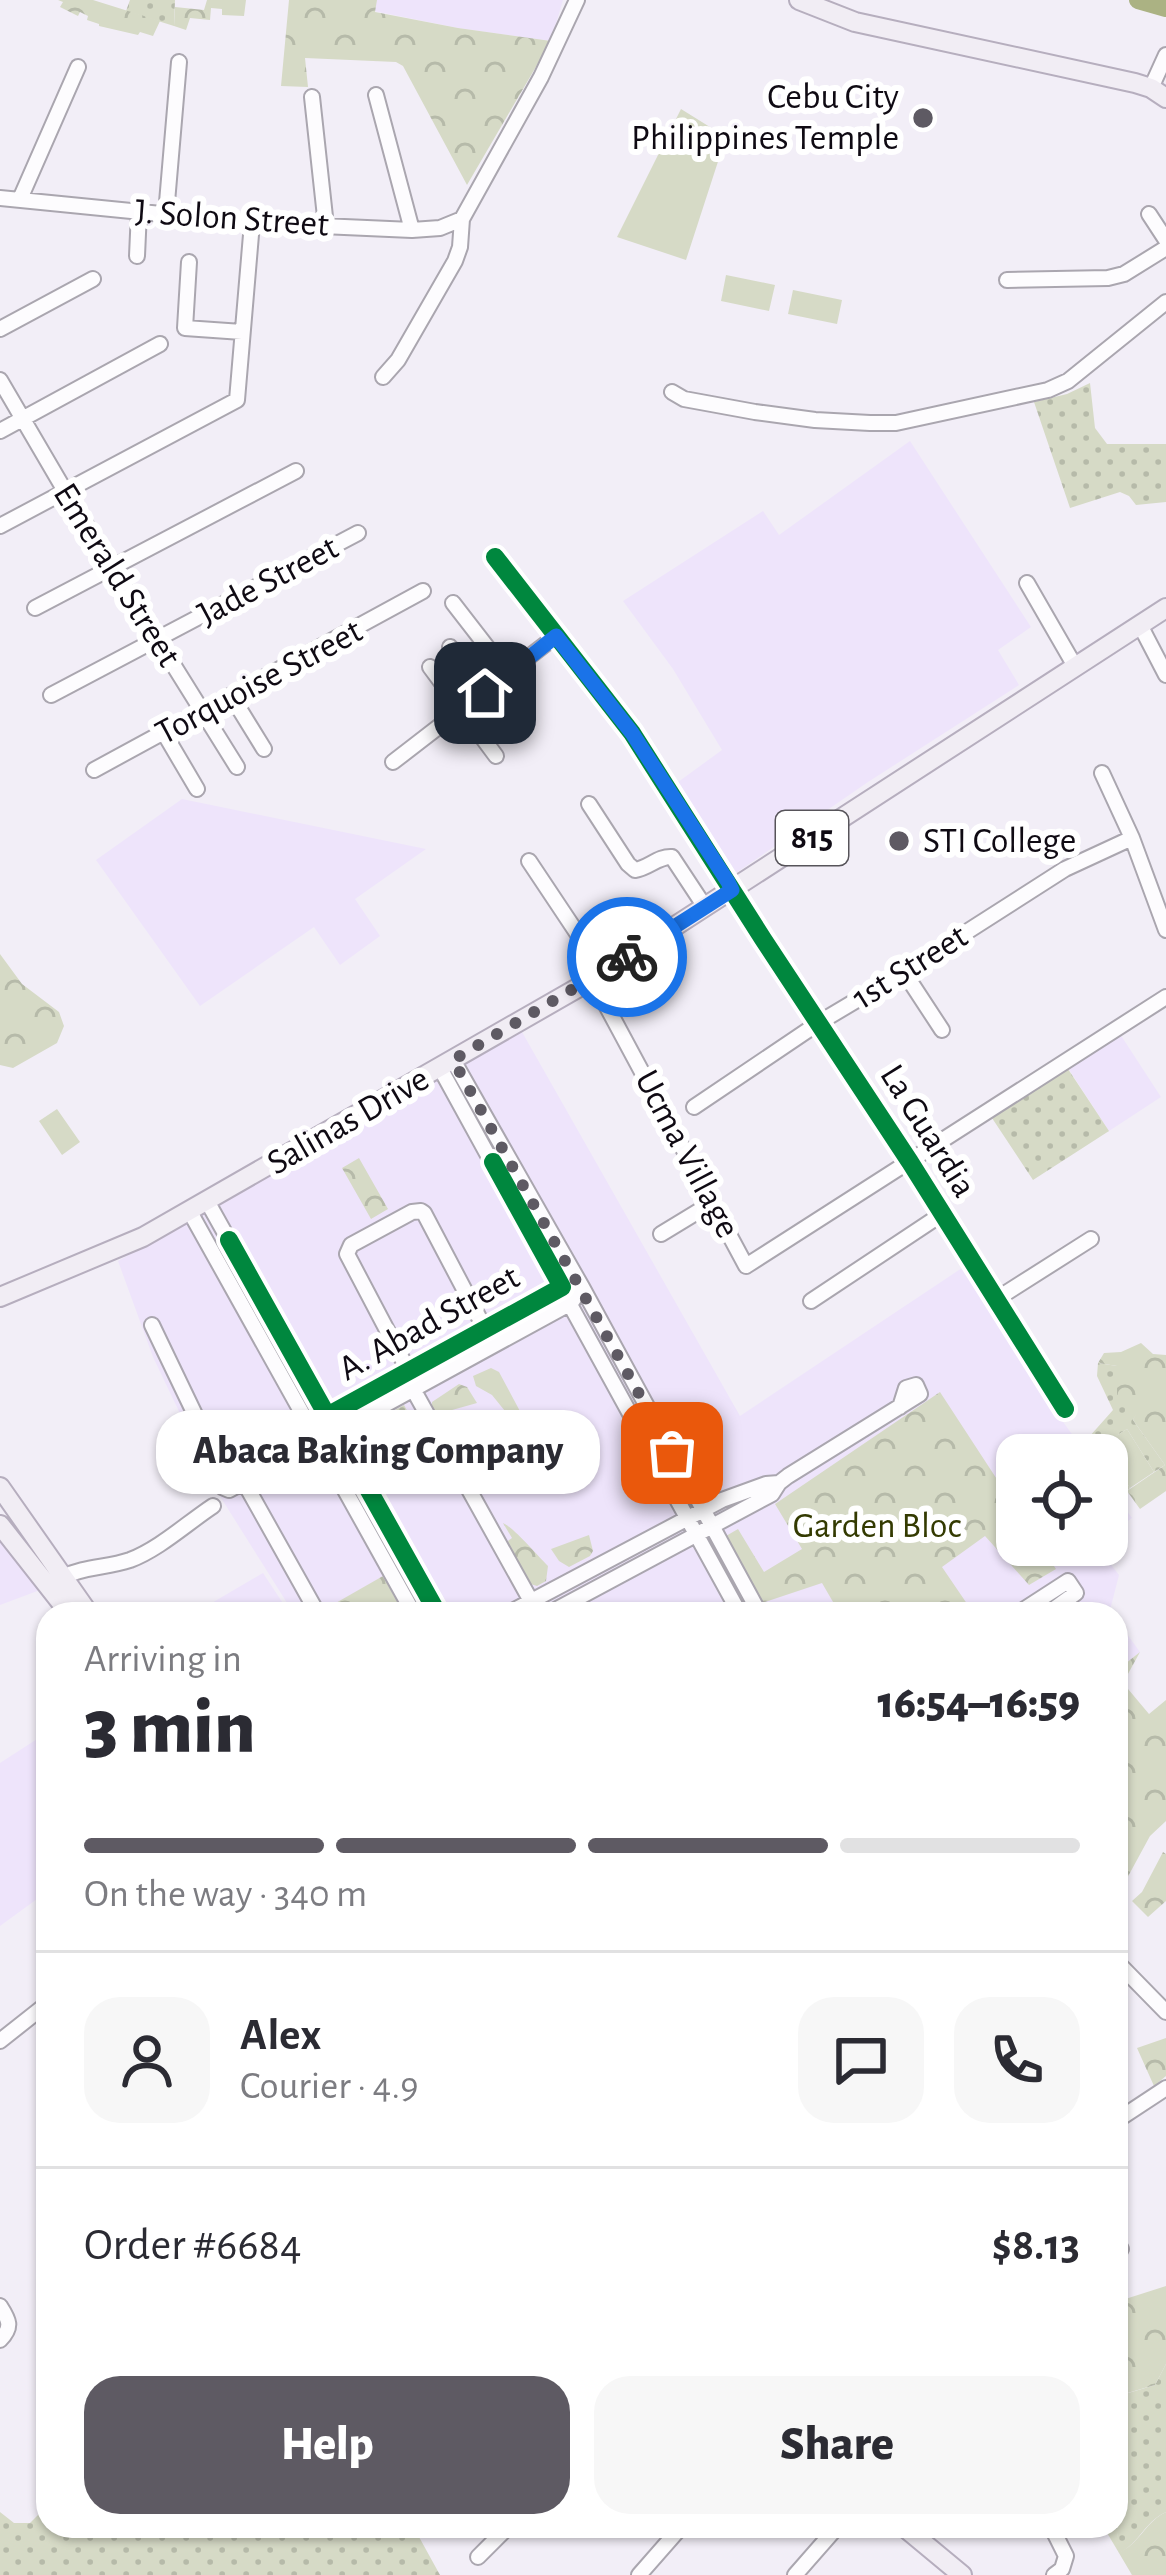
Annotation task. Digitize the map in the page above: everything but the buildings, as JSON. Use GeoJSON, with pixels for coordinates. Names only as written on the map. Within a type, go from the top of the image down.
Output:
{"type":"FeatureCollection","features":[{"type":"Feature","properties":{"kind":"main road"},"geometry":{"type":"LineString","coordinates":[[799,0],[855,22],[1158,93]]}},
{"type":"Feature","properties":{"kind":"main road","name":"Salinas Drive"},"geometry":{"type":"LineString","coordinates":[[0,1297],[143,1237],[199,1207],[598,975],[1166,608]]}},
{"type":"Feature","properties":{"kind":"main road"},"geometry":{"type":"LineString","coordinates":[[0,1487],[80,1602]]}},
{"type":"Feature","properties":{"kind":"main road"},"geometry":{"type":"LineString","coordinates":[[0,1504],[67,1602]]}},
{"type":"Feature","properties":{"kind":"main road"},"geometry":{"type":"LineString","coordinates":[[0,1525],[65,1602]]}},
{"type":"Feature","properties":{"kind":"main road"},"geometry":{"type":"LineString","coordinates":[[917,2538],[962,2575]]}},
{"type":"Feature","properties":{"kind":"street"},"geometry":{"type":"LineString","coordinates":[[383,376],[398,361],[455,261],[462,219],[541,77],[577,0]]}},
{"type":"Feature","properties":{"kind":"street"},"geometry":{"type":"LineString","coordinates":[[1158,93],[1166,55]]}},
{"type":"Feature","properties":{"kind":"street"},"geometry":{"type":"LineString","coordinates":[[166,214],[179,62]]}},
{"type":"Feature","properties":{"kind":"street"},"geometry":{"type":"LineString","coordinates":[[20,199],[78,68]]}},
{"type":"Feature","properties":{"kind":"street"},"geometry":{"type":"LineString","coordinates":[[376,95],[412,230]]}},
{"type":"Feature","properties":{"kind":"street"},"geometry":{"type":"LineString","coordinates":[[312,97],[326,226]]}},
{"type":"Feature","properties":{"kind":"street","name":"J. Solon Street"},"geometry":{"type":"LineString","coordinates":[[0,198],[252,223],[412,230],[440,228],[462,219]]}},
{"type":"Feature","properties":{"kind":"street"},"geometry":{"type":"LineString","coordinates":[[137,256],[139,211]]}},
{"type":"Feature","properties":{"kind":"street"},"geometry":{"type":"LineString","coordinates":[[1006,280],[1124,274],[1166,244],[1149,214]]}},
{"type":"Feature","properties":{"kind":"street"},"geometry":{"type":"LineString","coordinates":[[0,526],[237,400],[252,223]]}},
{"type":"Feature","properties":{"kind":"street"},"geometry":{"type":"LineString","coordinates":[[189,262],[185,328],[242,332]]}},
{"type":"Feature","properties":{"kind":"street"},"geometry":{"type":"LineString","coordinates":[[0,329],[93,279]]}},
{"type":"Feature","properties":{"kind":"street"},"geometry":{"type":"LineString","coordinates":[[672,392],[684,399],[755,412],[896,423],[1048,390],[1068,381],[1166,302]]}},
{"type":"Feature","properties":{"kind":"street"},"geometry":{"type":"LineString","coordinates":[[0,431],[160,344]]}},
{"type":"Feature","properties":{"kind":"street","name":"Emerald Street"},"geometry":{"type":"LineString","coordinates":[[0,380],[237,767]]}},
{"type":"Feature","properties":{"kind":"street"},"geometry":{"type":"LineString","coordinates":[[34,608],[296,471]]}},
{"type":"Feature","properties":{"kind":"street","name":"Jade Street"},"geometry":{"type":"LineString","coordinates":[[51,695],[358,533]]}},
{"type":"Feature","properties":{"kind":"street","name":"La Guardia"},"geometry":{"type":"LineString","coordinates":[[495,557],[632,733],[1065,1409]]}},
{"type":"Feature","properties":{"kind":"street"},"geometry":{"type":"LineString","coordinates":[[1027,583],[1076,668]]}},
{"type":"Feature","properties":{"kind":"street","name":"Torquoise Street"},"geometry":{"type":"LineString","coordinates":[[94,770],[424,591]]}},
{"type":"Feature","properties":{"kind":"street"},"geometry":{"type":"LineString","coordinates":[[454,603],[508,674]]}},
{"type":"Feature","properties":{"kind":"street"},"geometry":{"type":"LineString","coordinates":[[1140,625],[1166,675]]}},
{"type":"Feature","properties":{"kind":"street"},"geometry":{"type":"LineString","coordinates":[[393,762],[556,636]]}},
{"type":"Feature","properties":{"kind":"street"},"geometry":{"type":"LineString","coordinates":[[450,647],[485,693]]}},
{"type":"Feature","properties":{"kind":"street"},"geometry":{"type":"LineString","coordinates":[[430,667],[496,756]]}},
{"type":"Feature","properties":{"kind":"street"},"geometry":{"type":"LineString","coordinates":[[232,697],[264,749]]}},
{"type":"Feature","properties":{"kind":"street"},"geometry":{"type":"LineString","coordinates":[[164,733],[197,789]]}},
{"type":"Feature","properties":{"kind":"street"},"geometry":{"type":"LineString","coordinates":[[1102,773],[1166,930]]}},
{"type":"Feature","properties":{"kind":"street"},"geometry":{"type":"LineString","coordinates":[[589,804],[628,864],[635,870],[672,857],[705,907]]}},
{"type":"Feature","properties":{"kind":"street","name":"1st Street"},"geometry":{"type":"LineString","coordinates":[[694,1107],[1065,869],[1132,838]]}},
{"type":"Feature","properties":{"kind":"street","name":"Ucma Village"},"geometry":{"type":"LineString","coordinates":[[530,861],[598,975],[746,1266],[910,1162]]}},
{"type":"Feature","properties":{"kind":"street"},"geometry":{"type":"LineString","coordinates":[[904,972],[942,1030]]}},
{"type":"Feature","properties":{"kind":"street"},"geometry":{"type":"LineString","coordinates":[[910,1162],[1166,997]]}},
{"type":"Feature","properties":{"kind":"street"},"geometry":{"type":"LineString","coordinates":[[446,1064],[582,1287],[754,1602]]}},
{"type":"Feature","properties":{"kind":"street"},"geometry":{"type":"LineString","coordinates":[[446,1064],[733,1602]]}},
{"type":"Feature","properties":{"kind":"street"},"geometry":{"type":"LineString","coordinates":[[661,1234],[712,1203]]}},
{"type":"Feature","properties":{"kind":"street"},"geometry":{"type":"LineString","coordinates":[[199,1207],[336,1431],[431,1602]]}},
{"type":"Feature","properties":{"kind":"street"},"geometry":{"type":"LineString","coordinates":[[199,1207],[310,1426],[407,1602]]}},
{"type":"Feature","properties":{"kind":"street"},"geometry":{"type":"LineString","coordinates":[[408,1370],[347,1252],[351,1245],[412,1212],[424,1213],[485,1329]]}},
{"type":"Feature","properties":{"kind":"street"},"geometry":{"type":"LineString","coordinates":[[811,1301],[942,1214]]}},
{"type":"Feature","properties":{"kind":"street"},"geometry":{"type":"LineString","coordinates":[[995,1300],[1091,1239]]}},
{"type":"Feature","properties":{"kind":"street","name":"A. Abad Street"},"geometry":{"type":"LineString","coordinates":[[223,1473],[562,1287],[582,1287]]}},
{"type":"Feature","properties":{"kind":"street","name":"A. Abad Street"},"geometry":{"type":"LineString","coordinates":[[244,1482],[571,1303],[582,1287]]}},
{"type":"Feature","properties":{"kind":"street"},"geometry":{"type":"LineString","coordinates":[[152,1325],[223,1473],[219,1480],[225,1490],[244,1482],[311,1602]]}},
{"type":"Feature","properties":{"kind":"street"},"geometry":{"type":"LineString","coordinates":[[413,1389],[530,1601],[686,1518],[778,1483],[900,1407]]}},
{"type":"Feature","properties":{"kind":"street"},"geometry":{"type":"LineString","coordinates":[[570,1602],[772,1494],[778,1483]]}},
{"type":"Feature","properties":{"kind":"street"},"geometry":{"type":"LineString","coordinates":[[64,1577],[142,1555],[213,1506]]}},
{"type":"Feature","properties":{"kind":"street"},"geometry":{"type":"LineString","coordinates":[[1128,1973],[1166,2012]]}},
{"type":"Feature","properties":{"kind":"street"},"geometry":{"type":"LineString","coordinates":[[0,2041],[36,2012]]}},
{"type":"Feature","properties":{"kind":"street"},"geometry":{"type":"LineString","coordinates":[[1128,2113],[1166,2088]]}},
{"type":"Feature","properties":{"kind":"street"},"geometry":{"type":"LineString","coordinates":[[0,2306],[10,2326],[0,2340]]}},
{"type":"Feature","properties":{"kind":"street"},"geometry":{"type":"LineString","coordinates":[[478,2557],[497,2538]]}},
{"type":"Feature","properties":{"kind":"street"},"geometry":{"type":"LineString","coordinates":[[638,2575],[671,2538]]}},
{"type":"Feature","properties":{"kind":"street"},"geometry":{"type":"LineString","coordinates":[[795,2575],[827,2538]]}},
{"type":"Feature","properties":{"kind":"street"},"geometry":{"type":"LineString","coordinates":[[1054,2575],[1066,2556],[1057,2538]]}},
{"type":"Feature","properties":{"kind":"shaded area"},"geometry":{"type":"Polygon","coordinates":[[[377,0],[563,0],[551,41],[374,11],[377,0]]]}},
{"type":"Feature","properties":{"kind":"shaded area"},"geometry":{"type":"Polygon","coordinates":[[[910,441],[1031,627],[998,650],[1019,685],[733,875],[674,785],[722,750],[673,669],[623,601],[763,511],[779,535],[910,441]]]}},
{"type":"Feature","properties":{"kind":"shaded area"},"geometry":{"type":"Polygon","coordinates":[[[182,799],[426,849],[355,899],[380,936],[340,965],[314,927],[200,1006],[96,860],[182,799]]]}},
{"type":"Feature","properties":{"kind":"shaded area"},"geometry":{"type":"Polygon","coordinates":[[[522,1032],[740,1416],[965,1266],[1072,1434],[996,1434],[996,1566],[1112,1566],[1119,1575],[1112,1602],[286,1602],[218,1493],[153,1357],[118,1261],[522,1032]]]}},
{"type":"Feature","properties":{"kind":"shaded area"},"geometry":{"type":"Polygon","coordinates":[[[1120,1034],[1161,1097],[1109,1131],[1068,1068],[1120,1034]]]}},
{"type":"Feature","properties":{"kind":"shaded area"},"geometry":{"type":"Polygon","coordinates":[[[0,1538],[40,1590],[0,1605],[0,1538]]]}},
{"type":"Feature","properties":{"kind":"shaded area"},"geometry":{"type":"Polygon","coordinates":[[[263,1573],[282,1602],[213,1602],[263,1573]]]}},
{"type":"Feature","properties":{"kind":"shaded area"},"geometry":{"type":"Polygon","coordinates":[[[1128,1636],[1140,1652],[1128,1662],[1128,1636]]]}},
{"type":"Feature","properties":{"kind":"shaded area"},"geometry":{"type":"Polygon","coordinates":[[[36,1740],[36,1900],[0,1926],[0,1763],[36,1740]]]}},
{"type":"Feature","properties":{"kind":"green space"},"geometry":{"type":"Polygon","coordinates":[[[58,0],[93,0],[160,21],[153,36],[138,35],[99,26],[80,12],[78,16],[60,7],[63,2],[58,0]]]}},
{"type":"Feature","properties":{"kind":"green space"},"geometry":{"type":"Polygon","coordinates":[[[130,0],[175,0],[174,26],[126,11],[130,0]]]}},
{"type":"Feature","properties":{"kind":"green space"},"geometry":{"type":"Polygon","coordinates":[[[207,0],[246,0],[244,16],[222,15],[222,9],[211,8],[210,20],[190,18],[186,30],[174,26],[175,7],[204,10],[207,0]]]}},
{"type":"Feature","properties":{"kind":"green space"},"geometry":{"type":"Polygon","coordinates":[[[289,0],[377,0],[375,12],[551,41],[467,185],[403,66],[396,62],[305,58],[308,87],[281,86],[289,0]]]}},
{"type":"Feature","properties":{"kind":"green space"},"geometry":{"type":"Polygon","coordinates":[[[681,109],[726,137],[686,260],[617,237],[681,109]]]}},
{"type":"Feature","properties":{"kind":"green space"},"geometry":{"type":"Polygon","coordinates":[[[726,275],[775,285],[769,311],[721,301],[726,275]]]}},
{"type":"Feature","properties":{"kind":"green space"},"geometry":{"type":"Polygon","coordinates":[[[793,290],[842,300],[837,324],[788,314],[793,290]]]}},
{"type":"Feature","properties":{"kind":"green space"},"geometry":{"type":"Polygon","coordinates":[[[1090,383],[1095,428],[1107,444],[1166,444],[1166,502],[1136,505],[1120,492],[1070,508],[1034,402],[1090,383]]]}},
{"type":"Feature","properties":{"kind":"green space"},"geometry":{"type":"Polygon","coordinates":[[[0,954],[22,984],[59,1012],[64,1026],[57,1043],[13,1068],[0,1065],[0,954]]]}},
{"type":"Feature","properties":{"kind":"green space"},"geometry":{"type":"Polygon","coordinates":[[[1068,1069],[1109,1131],[1033,1180],[992,1118],[1068,1069]]]}},
{"type":"Feature","properties":{"kind":"green space"},"geometry":{"type":"Polygon","coordinates":[[[57,1109],[80,1142],[62,1155],[39,1121],[57,1109]]]}},
{"type":"Feature","properties":{"kind":"green space"},"geometry":{"type":"Polygon","coordinates":[[[359,1158],[388,1209],[371,1219],[342,1168],[359,1158]]]}},
{"type":"Feature","properties":{"kind":"green space"},"geometry":{"type":"Polygon","coordinates":[[[1141,1343],[1153,1354],[1166,1355],[1166,1491],[1140,1509],[1128,1490],[1165,1465],[1133,1420],[1137,1411],[1117,1401],[1117,1366],[1098,1363],[1104,1353],[1141,1343]]]}},
{"type":"Feature","properties":{"kind":"green space"},"geometry":{"type":"Polygon","coordinates":[[[1098,1363],[1117,1366],[1138,1411],[1133,1420],[1165,1465],[1154,1472],[1127,1429],[1119,1434],[1092,1434],[1113,1410],[1097,1376],[1098,1363]]]}},
{"type":"Feature","properties":{"kind":"green space"},"geometry":{"type":"Polygon","coordinates":[[[491,1368],[499,1372],[522,1415],[513,1421],[492,1395],[476,1386],[473,1376],[491,1368]]]}},
{"type":"Feature","properties":{"kind":"green space"},"geometry":{"type":"Polygon","coordinates":[[[459,1384],[467,1387],[477,1403],[445,1412],[449,1420],[440,1425],[432,1402],[459,1384]]]}},
{"type":"Feature","properties":{"kind":"green space","name":"Garden Bloc"},"geometry":{"type":"Polygon","coordinates":[[[940,1392],[996,1478],[996,1548],[985,1536],[942,1567],[966,1602],[833,1602],[822,1583],[761,1602],[726,1536],[738,1529],[764,1572],[802,1549],[775,1504],[940,1392]]]}},
{"type":"Feature","properties":{"kind":"green space"},"geometry":{"type":"Polygon","coordinates":[[[404,1405],[428,1449],[380,1476],[356,1431],[404,1405]]]}},
{"type":"Feature","properties":{"kind":"green space"},"geometry":{"type":"Polygon","coordinates":[[[527,1425],[546,1462],[521,1473],[521,1438],[527,1425]]]}},
{"type":"Feature","properties":{"kind":"green space"},"geometry":{"type":"Polygon","coordinates":[[[1127,1429],[1154,1472],[1130,1488],[1128,1434],[1119,1434],[1127,1429]]]}},
{"type":"Feature","properties":{"kind":"green space"},"geometry":{"type":"Polygon","coordinates":[[[503,1523],[548,1566],[546,1581],[537,1586],[527,1583],[505,1543],[512,1538],[503,1523]]]}},
{"type":"Feature","properties":{"kind":"green space"},"geometry":{"type":"Polygon","coordinates":[[[589,1535],[590,1556],[569,1567],[551,1549],[589,1535]]]}},
{"type":"Feature","properties":{"kind":"green space","name":"Garden Bloc"},"geometry":{"type":"Polygon","coordinates":[[[1012,1566],[1054,1566],[1056,1569],[1029,1585],[1012,1566]]]}},
{"type":"Feature","properties":{"kind":"green space"},"geometry":{"type":"Polygon","coordinates":[[[383,1576],[397,1602],[338,1602],[383,1576]]]}},
{"type":"Feature","properties":{"kind":"green space"},"geometry":{"type":"Polygon","coordinates":[[[1128,1689],[1149,1714],[1166,1700],[1166,1821],[1150,1836],[1128,1876],[1128,1689]]]}},
{"type":"Feature","properties":{"kind":"green space"},"geometry":{"type":"Polygon","coordinates":[[[1163,1852],[1166,1901],[1148,1917],[1132,1901],[1142,1892],[1163,1852]]]}},
{"type":"Feature","properties":{"kind":"green space"},"geometry":{"type":"Polygon","coordinates":[[[1166,2038],[1166,2076],[1154,2086],[1137,2048],[1166,2038]]]}},
{"type":"Feature","properties":{"kind":"green space"},"geometry":{"type":"Polygon","coordinates":[[[1166,2286],[1166,2364],[1155,2385],[1128,2393],[1128,2298],[1166,2286]]]}},
{"type":"Feature","properties":{"kind":"green space"},"geometry":{"type":"Polygon","coordinates":[[[1166,2364],[1166,2512],[1119,2553],[1118,2538],[1128,2538],[1128,2393],[1155,2385],[1166,2364]]]}},
{"type":"Feature","properties":{"kind":"green space"},"geometry":{"type":"Polygon","coordinates":[[[0,2512],[14,2523],[30,2523],[36,2517],[36,2538],[420,2538],[440,2575],[0,2575],[0,2512]]]}},
{"type":"Feature","properties":{"kind":"green space"},"geometry":{"type":"Polygon","coordinates":[[[1166,2512],[1166,2575],[1132,2575],[1110,2538],[1118,2538],[1120,2552],[1166,2512]]]}},
{"type":"Feature","properties":{"kind":"waterway"},"geometry":{"type":"LineString","coordinates":[[1138,0],[1166,8]]}},
{"type":"Feature","properties":{"kind":"cycle path"},"geometry":{"type":"LineString","coordinates":[[495,557],[632,733],[1065,1409]]}},
{"type":"Feature","properties":{"kind":"cycle path"},"geometry":{"type":"LineString","coordinates":[[309,1426],[562,1287],[493,1162]]}},
{"type":"Feature","properties":{"kind":"cycle path"},"geometry":{"type":"LineString","coordinates":[[229,1240],[431,1602]]}},
{"type":"Feature","properties":{"kind":"way so far"},"geometry":{"type":"LineString","coordinates":[[627,957],[453,1060],[672,1453]]}},
{"type":"Feature","properties":{"kind":"place","name":"Cebu City Philippines Temple"},"geometry":{"type":"Point","coordinates":[923,118]}},
{"type":"Feature","properties":{"kind":"place","name":"STI College"},"geometry":{"type":"Point","coordinates":[899,841]}},
{"type":"Feature","properties":{"kind":"place","name":"Abaca Baking Company"},"geometry":{"type":"Point","coordinates":[672,1453]}},
{"type":"Feature","properties":{"kind":"route"},"geometry":{"type":"LineString","coordinates":[[485,693],[556,636],[632,733],[728,882],[732,890],[627,957]]}}]}
